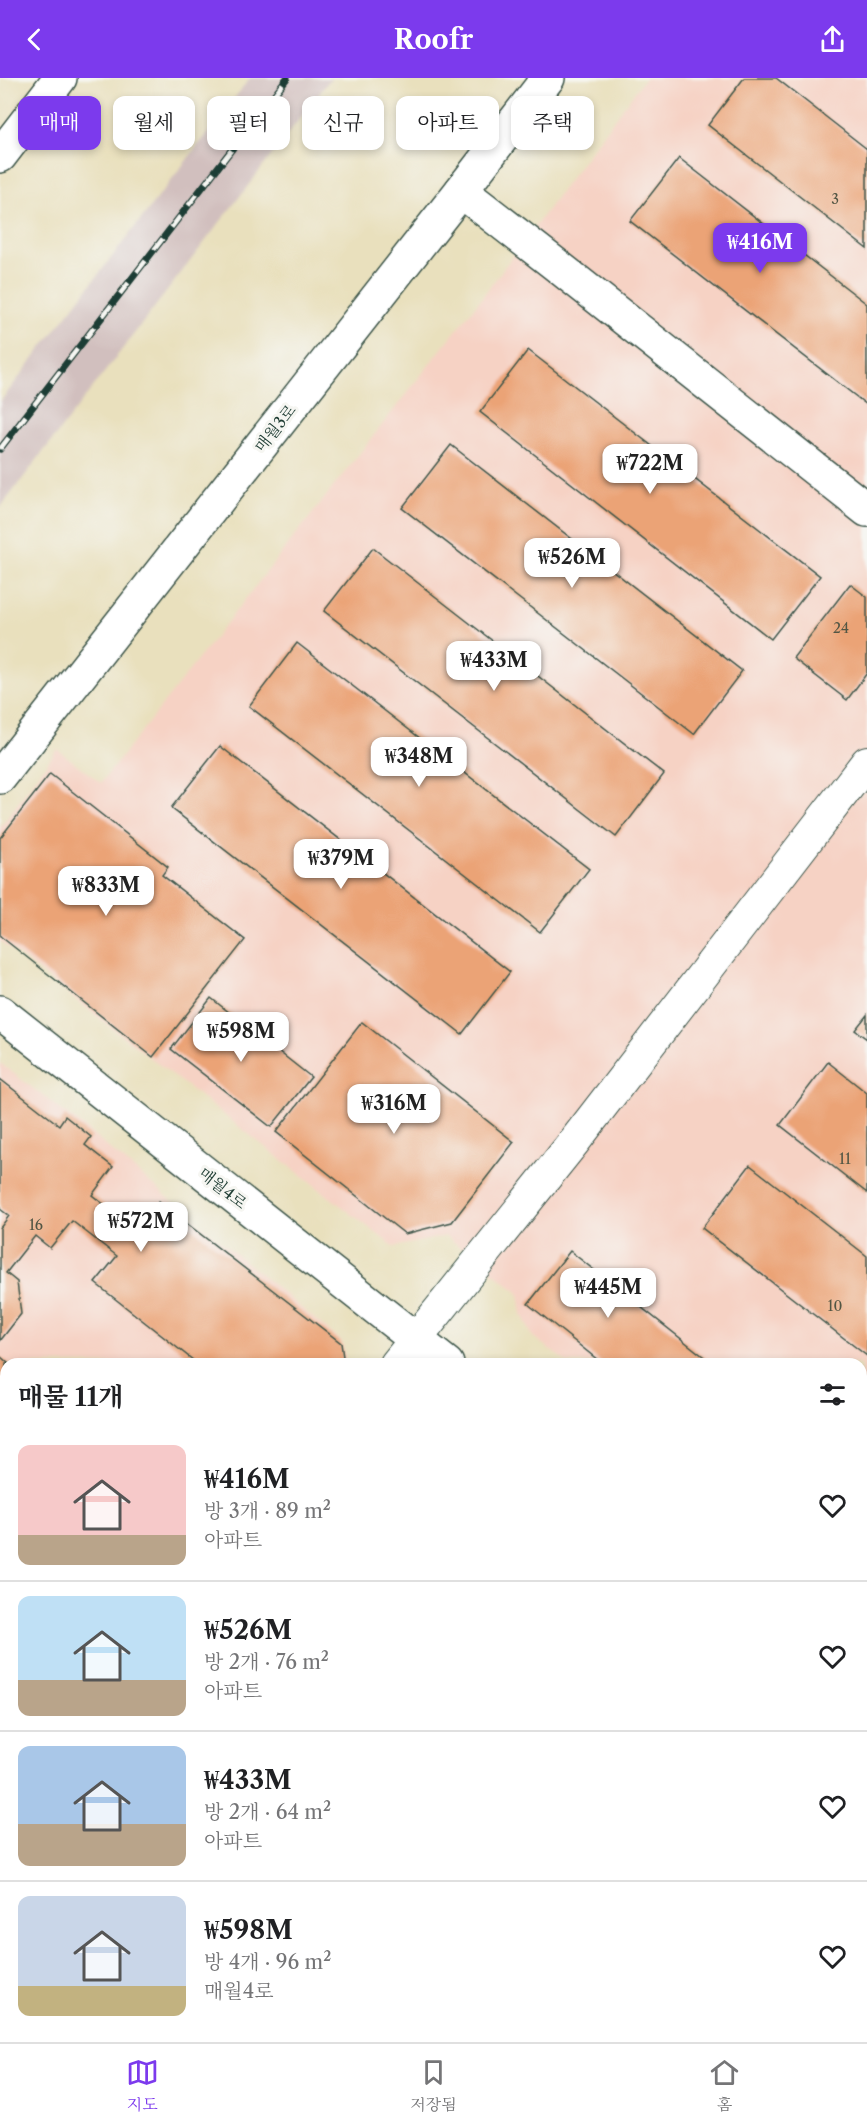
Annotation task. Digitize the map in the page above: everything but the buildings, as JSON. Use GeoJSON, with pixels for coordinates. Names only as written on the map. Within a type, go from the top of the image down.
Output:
{"type":"FeatureCollection","features":[{"type":"Feature","properties":{"kind":"street"},"geometry":{"type":"LineString","coordinates":[[0,156],[60,78]]}},
{"type":"Feature","properties":{"kind":"street","name":"매월3로"},"geometry":{"type":"LineString","coordinates":[[0,777],[548,78]]}},
{"type":"Feature","properties":{"kind":"street"},"geometry":{"type":"LineString","coordinates":[[461,191],[867,510]]}},
{"type":"Feature","properties":{"kind":"street"},"geometry":{"type":"LineString","coordinates":[[405,1352],[574,1143],[867,762]]}},
{"type":"Feature","properties":{"kind":"street","name":"매월4로"},"geometry":{"type":"LineString","coordinates":[[0,1011],[405,1352],[426,1358]]}},
{"type":"Feature","properties":{"kind":"shaded area"},"geometry":{"type":"Polygon","coordinates":[[[250,78],[331,78],[317,96],[302,96],[302,116],[290,131],[290,96],[236,96],[250,78]]]}},
{"type":"Feature","properties":{"kind":"shaded area"},"geometry":{"type":"Polygon","coordinates":[[[645,78],[867,78],[867,1358],[561,1358],[532,1336],[522,1314],[519,1293],[446,1236],[394,1247],[0,941],[0,828],[57,749],[101,783],[480,300],[591,150],[594,150],[594,147],[645,78]]]}},
{"type":"Feature","properties":{"kind":"shaded area"},"geometry":{"type":"Polygon","coordinates":[[[207,134],[207,150],[276,150],[0,508],[0,402],[207,134]]]}},
{"type":"Feature","properties":{"kind":"shaded area"},"geometry":{"type":"Polygon","coordinates":[[[0,1063],[82,1126],[342,1342],[345,1358],[0,1358],[0,1063]]]}},
{"type":"Feature","properties":{"kind":"railway"},"geometry":{"type":"LineString","coordinates":[[0,449],[287,78]]}}]}
